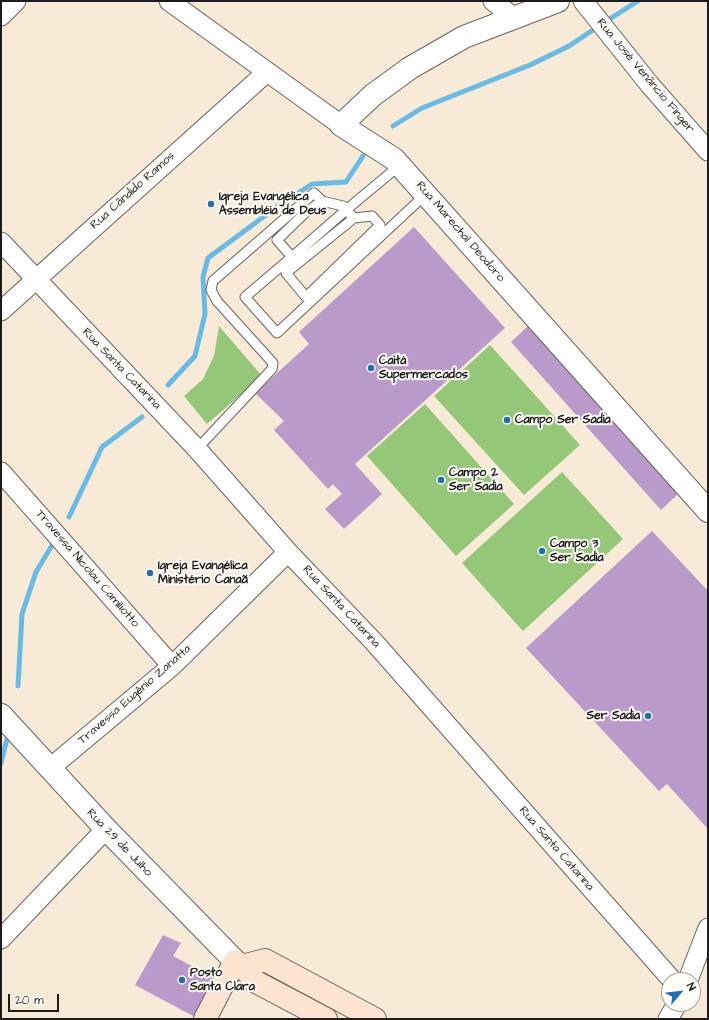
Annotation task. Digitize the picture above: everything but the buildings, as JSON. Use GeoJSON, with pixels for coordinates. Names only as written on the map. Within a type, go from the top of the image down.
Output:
{"type":"FeatureCollection","features":[{"type":"Feature","properties":{"kind":"main road"},"geometry":{"type":"LineString","coordinates":[[205,1019],[239,963],[265,960],[376,1019]]}},
{"type":"Feature","properties":{"kind":"main road","name":"Rua 29 de Julho"},"geometry":{"type":"LineString","coordinates":[[239,963],[256,982],[326,1019]]}},
{"type":"Feature","properties":{"kind":"street"},"geometry":{"type":"LineString","coordinates":[[1,16],[16,1]]}},
{"type":"Feature","properties":{"kind":"street","name":"Rua Marechal Deodoro"},"geometry":{"type":"LineString","coordinates":[[169,1],[341,125],[394,159],[427,194],[708,511]]}},
{"type":"Feature","properties":{"kind":"street"},"geometry":{"type":"LineString","coordinates":[[493,1],[514,18]]}},
{"type":"Feature","properties":{"kind":"street"},"geometry":{"type":"LineString","coordinates":[[341,125],[374,95],[410,68],[464,37],[558,1]]}},
{"type":"Feature","properties":{"kind":"street","name":"Rua José Venâncio Finger"},"geometry":{"type":"LineString","coordinates":[[588,7],[650,85],[708,151]]}},
{"type":"Feature","properties":{"kind":"street","name":"Rua Cândido Ramos"},"geometry":{"type":"LineString","coordinates":[[1,311],[267,72]]}},
{"type":"Feature","properties":{"kind":"street","name":"Rua Santa Catarina"},"geometry":{"type":"LineString","coordinates":[[1,242],[197,449],[288,552],[374,642],[665,972]]}},
{"type":"Feature","properties":{"kind":"street","name":"Travessa Nicolau Camiliotto"},"geometry":{"type":"LineString","coordinates":[[1,472],[172,666]]}},
{"type":"Feature","properties":{"kind":"street","name":"Travessa Eugênio Zanatta"},"geometry":{"type":"LineString","coordinates":[[49,769],[172,666],[288,552]]}},
{"type":"Feature","properties":{"kind":"street","name":"Rua 29 de Julho"},"geometry":{"type":"LineString","coordinates":[[1,715],[49,769],[106,829],[239,963]]}},
{"type":"Feature","properties":{"kind":"street"},"geometry":{"type":"LineString","coordinates":[[1,939],[106,829]]}},
{"type":"Feature","properties":{"kind":"street"},"geometry":{"type":"LineString","coordinates":[[691,972],[708,928]]}},
{"type":"Feature","properties":{"kind":"lane"},"geometry":{"type":"LineString","coordinates":[[400,165],[246,297],[277,333],[427,194]]}},
{"type":"Feature","properties":{"kind":"lane"},"geometry":{"type":"LineString","coordinates":[[197,449],[272,369],[273,363],[217,301],[211,290],[213,281],[314,193],[322,201],[344,206],[354,218]]}},
{"type":"Feature","properties":{"kind":"lane"},"geometry":{"type":"LineString","coordinates":[[292,257],[277,240],[306,212],[322,201]]}},
{"type":"Feature","properties":{"kind":"lane"},"geometry":{"type":"LineString","coordinates":[[372,216],[380,225],[306,297],[286,273],[354,218],[372,216]]}},
{"type":"Feature","properties":{"kind":"green space"},"geometry":{"type":"Polygon","coordinates":[[[219,326],[262,376],[207,424],[184,396],[203,379],[214,356],[219,326]]]}},
{"type":"Feature","properties":{"kind":"green space","name":"Campo Ser Sadia"},"geometry":{"type":"Polygon","coordinates":[[[490,345],[580,445],[524,495],[434,396],[490,345]]]}},
{"type":"Feature","properties":{"kind":"green space","name":"Campo 2 Ser Sadia"},"geometry":{"type":"Polygon","coordinates":[[[425,404],[514,504],[456,556],[367,456],[425,404]]]}},
{"type":"Feature","properties":{"kind":"green space","name":"Campo 3 Ser Sadia"},"geometry":{"type":"Polygon","coordinates":[[[562,472],[623,539],[523,631],[462,563],[562,472]]]}},
{"type":"Feature","properties":{"kind":"waterway"},"geometry":{"type":"LineString","coordinates":[[605,22],[638,1]]}},
{"type":"Feature","properties":{"kind":"waterway"},"geometry":{"type":"LineString","coordinates":[[393,126],[422,108],[530,65],[569,46],[599,26]]}},
{"type":"Feature","properties":{"kind":"waterway"},"geometry":{"type":"LineString","coordinates":[[168,385],[195,356],[205,314],[203,277],[208,258],[278,206],[312,184],[346,182],[363,156]]}},
{"type":"Feature","properties":{"kind":"waterway"},"geometry":{"type":"LineString","coordinates":[[69,517],[102,447],[142,417]]}},
{"type":"Feature","properties":{"kind":"waterway"},"geometry":{"type":"LineString","coordinates":[[18,686],[22,614],[36,572],[54,542]]}},
{"type":"Feature","properties":{"kind":"waterway"},"geometry":{"type":"LineString","coordinates":[[1,763],[7,739]]}},
{"type":"Feature","properties":{"kind":"place","name":"Igreja Evangélica Assembléia de Deus"},"geometry":{"type":"Point","coordinates":[211,204]}},
{"type":"Feature","properties":{"kind":"place","name":"Caitá Supermercados"},"geometry":{"type":"Point","coordinates":[371,368]}},
{"type":"Feature","properties":{"kind":"place","name":"Campo Ser Sadia"},"geometry":{"type":"Point","coordinates":[507,420]}},
{"type":"Feature","properties":{"kind":"place","name":"Campo 2 Ser Sadia"},"geometry":{"type":"Point","coordinates":[441,480]}},
{"type":"Feature","properties":{"kind":"place","name":"Campo 3 Ser Sadia"},"geometry":{"type":"Point","coordinates":[542,551]}},
{"type":"Feature","properties":{"kind":"place","name":"Igreja Evangélica Ministério Canaã"},"geometry":{"type":"Point","coordinates":[150,573]}},
{"type":"Feature","properties":{"kind":"place","name":"Ser Sadia"},"geometry":{"type":"Point","coordinates":[648,716]}},
{"type":"Feature","properties":{"kind":"place","name":"Posto Santa Clara"},"geometry":{"type":"Point","coordinates":[182,980]}}]}
